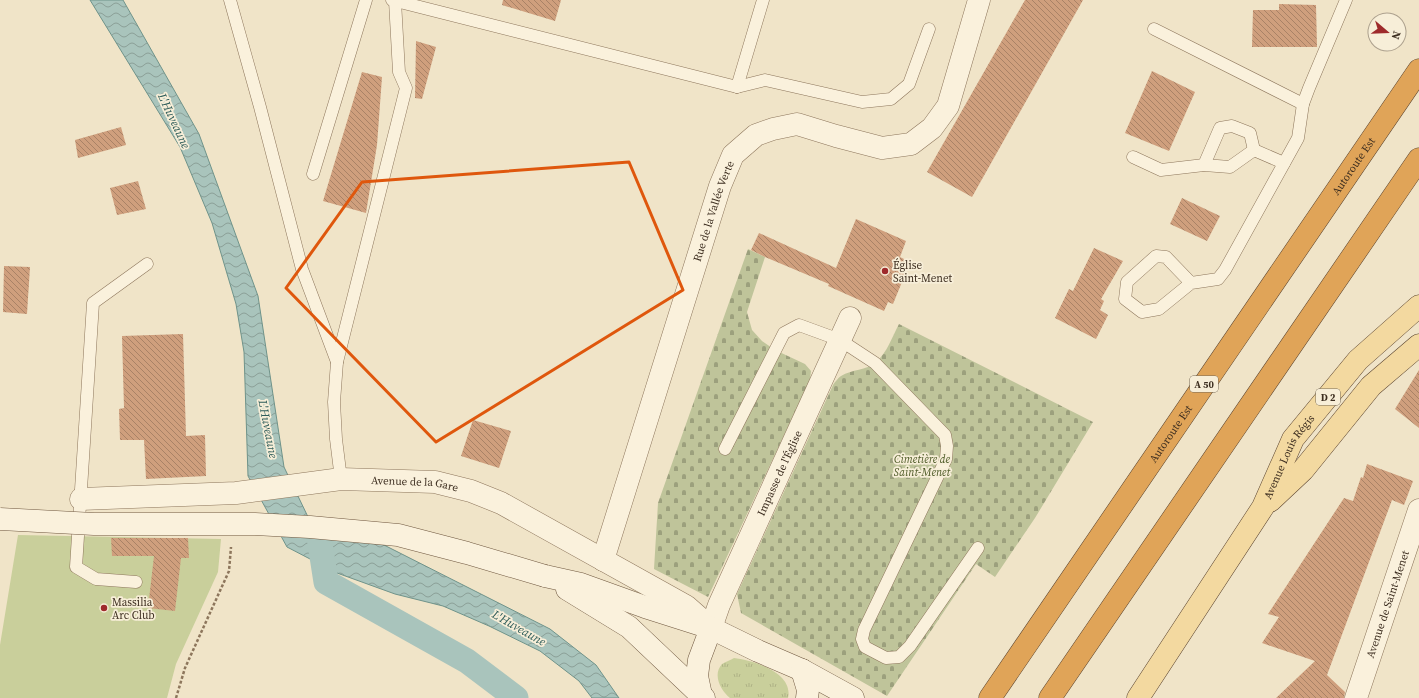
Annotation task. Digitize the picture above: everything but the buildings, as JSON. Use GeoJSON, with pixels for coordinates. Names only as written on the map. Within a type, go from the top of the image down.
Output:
{"type":"FeatureCollection","features":[{"type":"Feature","properties":{"kind":"highway","name":"Autoroute Est"},"geometry":{"type":"LineString","coordinates":[[990,698],[1419,70]]}},
{"type":"Feature","properties":{"kind":"highway"},"geometry":{"type":"LineString","coordinates":[[1050,698],[1419,159]]}},
{"type":"Feature","properties":{"kind":"main road","name":"Avenue Louis Régis"},"geometry":{"type":"LineString","coordinates":[[1138,698],[1263,507],[1293,439],[1358,360],[1419,306]]}},
{"type":"Feature","properties":{"kind":"main road","name":"Avenue Louis Régis"},"geometry":{"type":"LineString","coordinates":[[1263,507],[1303,470],[1371,386],[1419,345]]}},
{"type":"Feature","properties":{"kind":"street","name":"Rue de la Vallée Verte"},"geometry":{"type":"LineString","coordinates":[[603,560],[720,186],[733,155],[756,135],[773,129],[797,124],[882,148],[911,144],[932,128],[948,106],[979,0]]}},
{"type":"Feature","properties":{"kind":"street","name":"Impasse de l'Église"},"geometry":{"type":"LineString","coordinates":[[702,697],[697,676],[699,660],[719,605],[850,318]]}},
{"type":"Feature","properties":{"kind":"street","name":"Avenue de la Gare"},"geometry":{"type":"LineString","coordinates":[[81,499],[245,492],[342,479],[436,482],[471,490],[501,503],[686,606],[711,628]]}},
{"type":"Feature","properties":{"kind":"street","name":"Avenue de Saint-Menet"},"geometry":{"type":"LineString","coordinates":[[1356,698],[1419,510]]}},
{"type":"Feature","properties":{"kind":"street"},"geometry":{"type":"LineString","coordinates":[[0,519],[94,524],[255,524],[310,527],[398,535],[545,576],[581,584],[645,608],[711,628],[802,670],[853,698]]}},
{"type":"Feature","properties":{"kind":"street"},"geometry":{"type":"LineString","coordinates":[[545,576],[629,627],[702,697]]}},
{"type":"Feature","properties":{"kind":"street"},"geometry":{"type":"LineString","coordinates":[[802,670],[808,690],[807,698]]}},
{"type":"Feature","properties":{"kind":"lane"},"geometry":{"type":"LineString","coordinates":[[230,0],[260,107],[302,269],[338,362]]}},
{"type":"Feature","properties":{"kind":"lane"},"geometry":{"type":"LineString","coordinates":[[314,174],[366,0]]}},
{"type":"Feature","properties":{"kind":"lane"},"geometry":{"type":"LineString","coordinates":[[342,479],[336,439],[334,402],[338,362],[406,88],[399,72],[394,0],[737,87],[765,80],[862,102],[891,99],[909,84],[929,29]]}},
{"type":"Feature","properties":{"kind":"lane"},"geometry":{"type":"LineString","coordinates":[[737,87],[763,0]]}},
{"type":"Feature","properties":{"kind":"lane"},"geometry":{"type":"LineString","coordinates":[[1191,283],[1166,257],[1156,256],[1127,282],[1125,298],[1142,312],[1160,308],[1191,283],[1218,279],[1225,270],[1298,138],[1303,104],[1346,0]]}},
{"type":"Feature","properties":{"kind":"lane"},"geometry":{"type":"LineString","coordinates":[[1154,29],[1303,104]]}},
{"type":"Feature","properties":{"kind":"lane"},"geometry":{"type":"LineString","coordinates":[[1204,165],[1220,128],[1232,126],[1250,134],[1254,150]]}},
{"type":"Feature","properties":{"kind":"lane"},"geometry":{"type":"LineString","coordinates":[[1254,150],[1284,163]]}},
{"type":"Feature","properties":{"kind":"lane"},"geometry":{"type":"LineString","coordinates":[[1133,157],[1161,170],[1204,165],[1230,167],[1254,150]]}},
{"type":"Feature","properties":{"kind":"lane"},"geometry":{"type":"LineString","coordinates":[[136,582],[96,579],[76,567],[94,303],[147,264]]}},
{"type":"Feature","properties":{"kind":"lane"},"geometry":{"type":"LineString","coordinates":[[725,449],[784,333],[799,325],[840,340],[875,363],[945,435],[947,446],[946,459],[864,630],[862,639],[865,647],[886,658],[899,657],[910,646],[978,548]]}},
{"type":"Feature","properties":{"kind":"path"},"geometry":{"type":"LineString","coordinates":[[176,698],[185,668],[229,571]]}},
{"type":"Feature","properties":{"kind":"highlighted area"},"geometry":{"type":"Polygon","coordinates":[[[629,162],[683,290],[436,442],[286,288],[362,182],[629,162]]]}},
{"type":"Feature","properties":{"kind":"green space"},"geometry":{"type":"Polygon","coordinates":[[[748,249],[765,257],[747,312],[752,330],[762,341],[775,350],[805,364],[811,371],[810,380],[708,597],[654,569],[658,503],[748,249]]]}},
{"type":"Feature","properties":{"kind":"green space","name":"Cimetière de Saint-Menet"},"geometry":{"type":"Polygon","coordinates":[[[899,324],[1093,422],[1035,518],[995,577],[976,564],[887,696],[741,613],[737,594],[833,385],[841,376],[868,367],[876,362],[886,349],[899,324]]]}},
{"type":"Feature","properties":{"kind":"green space","name":"Massilia Arc Club"},"geometry":{"type":"Polygon","coordinates":[[[18,535],[221,539],[218,572],[176,664],[167,698],[0,698],[0,645],[18,535]]]}},
{"type":"Feature","properties":{"kind":"green space"},"geometry":{"type":"Polygon","coordinates":[[[734,658],[761,665],[779,675],[785,681],[788,689],[788,698],[730,698],[721,687],[718,673],[722,664],[734,658]]]}},
{"type":"Feature","properties":{"kind":"water","name":"L'Huveaune"},"geometry":{"type":"Polygon","coordinates":[[[90,0],[123,0],[199,134],[258,296],[284,467],[309,519],[384,545],[550,629],[596,665],[619,698],[592,698],[579,681],[540,651],[489,626],[443,606],[395,594],[337,573],[287,547],[248,476],[244,352],[236,304],[212,223],[180,147],[90,0]]]}},
{"type":"Feature","properties":{"kind":"waterway"},"geometry":{"type":"LineString","coordinates":[[319,537],[326,582],[467,661],[516,698]]}},
{"type":"Feature","properties":{"kind":"place","name":"Église Saint-Menet"},"geometry":{"type":"Point","coordinates":[885,271]}},
{"type":"Feature","properties":{"kind":"place","name":"Massilia Arc Club"},"geometry":{"type":"Point","coordinates":[104,608]}}]}
